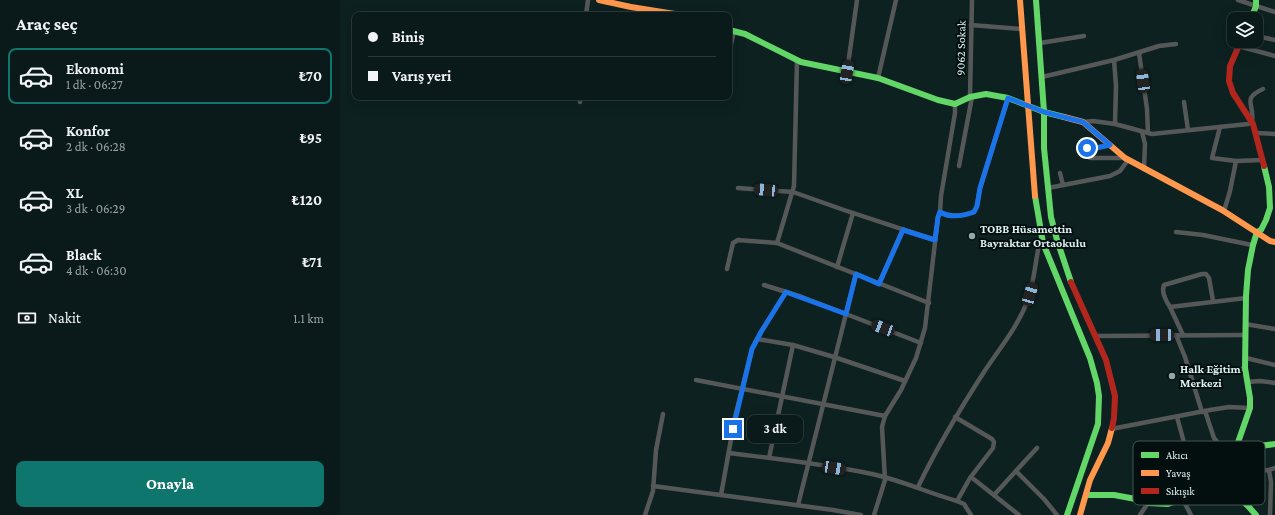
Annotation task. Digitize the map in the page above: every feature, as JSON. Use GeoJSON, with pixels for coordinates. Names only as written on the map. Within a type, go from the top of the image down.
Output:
{"type":"FeatureCollection","features":[{"type":"Feature","properties":{"kind":"main road"},"geometry":{"type":"LineString","coordinates":[[599,0],[663,12]]}},
{"type":"Feature","properties":{"kind":"main road"},"geometry":{"type":"LineString","coordinates":[[1020,0],[1036,207],[1042,237],[1054,273],[1090,357],[1097,380],[1100,398],[1098,424],[1067,515]]}},
{"type":"Feature","properties":{"kind":"main road"},"geometry":{"type":"LineString","coordinates":[[1036,0],[1044,112],[1044,148],[1051,217],[1056,240],[1071,282],[1106,360],[1115,396],[1114,418],[1108,443],[1090,480],[1082,514]]}},
{"type":"Feature","properties":{"kind":"main road"},"geometry":{"type":"LineString","coordinates":[[732,30],[745,34],[801,62],[878,78],[938,100],[955,104],[971,97],[986,94],[1008,98],[1044,112],[1083,122],[1127,159],[1224,211],[1270,241],[1275,242]]}},
{"type":"Feature","properties":{"kind":"main road"},"geometry":{"type":"LineString","coordinates":[[1237,441],[1250,408],[1250,398],[1245,369],[1246,298],[1252,245],[1257,232],[1261,231],[1265,226],[1268,214],[1270,192],[1257,134],[1252,122],[1236,99],[1229,80],[1229,71],[1238,48]]}},
{"type":"Feature","properties":{"kind":"main road"},"geometry":{"type":"LineString","coordinates":[[1265,446],[1275,444]]}},
{"type":"Feature","properties":{"kind":"main road"},"geometry":{"type":"LineString","coordinates":[[1086,495],[1114,495],[1133,499]]}},
{"type":"Feature","properties":{"kind":"main road"},"geometry":{"type":"LineString","coordinates":[[1247,505],[1256,515]]}},
{"type":"Feature","properties":{"kind":"street"},"geometry":{"type":"LineString","coordinates":[[586,12],[588,0]]}},
{"type":"Feature","properties":{"kind":"street"},"geometry":{"type":"LineString","coordinates":[[847,72],[857,0]]}},
{"type":"Feature","properties":{"kind":"street"},"geometry":{"type":"LineString","coordinates":[[878,78],[896,0]]}},
{"type":"Feature","properties":{"kind":"street","name":"9062 Sokak"},"geometry":{"type":"LineString","coordinates":[[959,166],[971,97],[972,0]]}},
{"type":"Feature","properties":{"kind":"street"},"geometry":{"type":"LineString","coordinates":[[1238,0],[1256,3],[1275,12]]}},
{"type":"Feature","properties":{"kind":"street"},"geometry":{"type":"LineString","coordinates":[[971,25],[1022,28]]}},
{"type":"Feature","properties":{"kind":"street"},"geometry":{"type":"LineString","coordinates":[[1040,43],[1084,36]]}},
{"type":"Feature","properties":{"kind":"street"},"geometry":{"type":"LineString","coordinates":[[1263,37],[1275,40]]}},
{"type":"Feature","properties":{"kind":"street"},"geometry":{"type":"LineString","coordinates":[[1042,78],[1114,60],[1159,46],[1176,44]]}},
{"type":"Feature","properties":{"kind":"street"},"geometry":{"type":"LineString","coordinates":[[1251,48],[1275,56]]}},
{"type":"Feature","properties":{"kind":"street"},"geometry":{"type":"LineString","coordinates":[[1139,53],[1147,109],[1148,133]]}},
{"type":"Feature","properties":{"kind":"street"},"geometry":{"type":"LineString","coordinates":[[777,242],[793,192],[797,60]]}},
{"type":"Feature","properties":{"kind":"street"},"geometry":{"type":"LineString","coordinates":[[1114,60],[1116,86],[1115,124]]}},
{"type":"Feature","properties":{"kind":"street"},"geometry":{"type":"LineString","coordinates":[[1083,122],[1093,121],[1115,124],[1148,133],[1220,128],[1248,124],[1252,122],[1253,117],[1250,98],[1253,93],[1263,89]]}},
{"type":"Feature","properties":{"kind":"street"},"geometry":{"type":"LineString","coordinates":[[940,212],[954,216],[964,216],[974,212],[1008,98]]}},
{"type":"Feature","properties":{"kind":"street"},"geometry":{"type":"LineString","coordinates":[[1184,102],[1188,130]]}},
{"type":"Feature","properties":{"kind":"street"},"geometry":{"type":"LineString","coordinates":[[874,515],[885,478],[882,427],[885,416],[916,358],[925,328],[938,217],[940,212],[941,196],[955,104]]}},
{"type":"Feature","properties":{"kind":"street"},"geometry":{"type":"LineString","coordinates":[[1220,128],[1212,158],[1262,160]]}},
{"type":"Feature","properties":{"kind":"street"},"geometry":{"type":"LineString","coordinates":[[1142,132],[1145,144],[1144,169]]}},
{"type":"Feature","properties":{"kind":"street"},"geometry":{"type":"LineString","coordinates":[[1257,134],[1275,134]]}},
{"type":"Feature","properties":{"kind":"street"},"geometry":{"type":"LineString","coordinates":[[1078,147],[1096,148],[1110,145]]}},
{"type":"Feature","properties":{"kind":"street"},"geometry":{"type":"LineString","coordinates":[[1048,188],[1110,176],[1120,171],[1127,159],[1090,158]]}},
{"type":"Feature","properties":{"kind":"street"},"geometry":{"type":"LineString","coordinates":[[1224,211],[1230,191],[1236,160]]}},
{"type":"Feature","properties":{"kind":"street"},"geometry":{"type":"LineString","coordinates":[[1060,173],[1064,185]]}},
{"type":"Feature","properties":{"kind":"street"},"geometry":{"type":"LineString","coordinates":[[738,188],[793,192],[935,240]]}},
{"type":"Feature","properties":{"kind":"street"},"geometry":{"type":"LineString","coordinates":[[837,267],[853,213]]}},
{"type":"Feature","properties":{"kind":"street"},"geometry":{"type":"LineString","coordinates":[[879,284],[903,230]]}},
{"type":"Feature","properties":{"kind":"street"},"geometry":{"type":"LineString","coordinates":[[1176,232],[1203,235],[1252,245]]}},
{"type":"Feature","properties":{"kind":"street"},"geometry":{"type":"LineString","coordinates":[[918,487],[955,417],[1016,326],[1027,302],[1032,285],[1036,259],[1042,237]]}},
{"type":"Feature","properties":{"kind":"street"},"geometry":{"type":"LineString","coordinates":[[727,269],[733,243],[738,240],[777,242],[929,303]]}},
{"type":"Feature","properties":{"kind":"street"},"geometry":{"type":"LineString","coordinates":[[798,506],[834,357],[856,274]]}},
{"type":"Feature","properties":{"kind":"street"},"geometry":{"type":"LineString","coordinates":[[1183,335],[1166,299],[1162,288],[1164,285],[1206,274],[1209,278],[1213,301]]}},
{"type":"Feature","properties":{"kind":"street"},"geometry":{"type":"LineString","coordinates":[[764,285],[846,314],[921,343]]}},
{"type":"Feature","properties":{"kind":"street"},"geometry":{"type":"LineString","coordinates":[[721,495],[735,417],[752,349],[786,292]]}},
{"type":"Feature","properties":{"kind":"street"},"geometry":{"type":"LineString","coordinates":[[1170,308],[1213,301],[1246,298]]}},
{"type":"Feature","properties":{"kind":"street"},"geometry":{"type":"LineString","coordinates":[[1246,324],[1275,330]]}},
{"type":"Feature","properties":{"kind":"street"},"geometry":{"type":"LineString","coordinates":[[1176,335],[1204,412],[1216,441]]}},
{"type":"Feature","properties":{"kind":"street"},"geometry":{"type":"LineString","coordinates":[[1094,336],[1246,335]]}},
{"type":"Feature","properties":{"kind":"street"},"geometry":{"type":"LineString","coordinates":[[757,339],[793,345],[905,381]]}},
{"type":"Feature","properties":{"kind":"street"},"geometry":{"type":"LineString","coordinates":[[769,458],[793,345]]}},
{"type":"Feature","properties":{"kind":"street"},"geometry":{"type":"LineString","coordinates":[[1246,358],[1275,365]]}},
{"type":"Feature","properties":{"kind":"street"},"geometry":{"type":"LineString","coordinates":[[1189,370],[1245,369]]}},
{"type":"Feature","properties":{"kind":"street"},"geometry":{"type":"LineString","coordinates":[[696,380],[885,416]]}},
{"type":"Feature","properties":{"kind":"street"},"geometry":{"type":"LineString","coordinates":[[1247,382],[1260,380],[1275,383]]}},
{"type":"Feature","properties":{"kind":"street"},"geometry":{"type":"LineString","coordinates":[[1111,429],[1229,407],[1250,408]]}},
{"type":"Feature","properties":{"kind":"street"},"geometry":{"type":"LineString","coordinates":[[644,515],[653,486],[656,450],[663,414]]}},
{"type":"Feature","properties":{"kind":"street"},"geometry":{"type":"LineString","coordinates":[[955,417],[992,439],[994,442],[993,448],[971,477],[957,501]]}},
{"type":"Feature","properties":{"kind":"street"},"geometry":{"type":"LineString","coordinates":[[1177,417],[1184,441]]}},
{"type":"Feature","properties":{"kind":"street"},"geometry":{"type":"LineString","coordinates":[[994,495],[1037,448]]}},
{"type":"Feature","properties":{"kind":"street"},"geometry":{"type":"LineString","coordinates":[[729,453],[808,463],[873,474],[918,487],[957,501],[964,504],[971,515]]}},
{"type":"Feature","properties":{"kind":"street"},"geometry":{"type":"LineString","coordinates":[[1265,470],[1275,468]]}},
{"type":"Feature","properties":{"kind":"street"},"geometry":{"type":"LineString","coordinates":[[1269,470],[1271,482],[1270,515]]}},
{"type":"Feature","properties":{"kind":"street"},"geometry":{"type":"LineString","coordinates":[[1016,471],[1044,498],[1057,515]]}},
{"type":"Feature","properties":{"kind":"street"},"geometry":{"type":"LineString","coordinates":[[971,477],[1019,515]]}},
{"type":"Feature","properties":{"kind":"street"},"geometry":{"type":"LineString","coordinates":[[653,486],[861,515]]}},
{"type":"Feature","properties":{"kind":"street"},"geometry":{"type":"LineString","coordinates":[[1140,515],[1147,505]]}},
{"type":"Feature","properties":{"kind":"street"},"geometry":{"type":"LineString","coordinates":[[1186,505],[1191,515]]}},
{"type":"Feature","properties":{"kind":"traffic: fast"},"geometry":{"type":"LineString","coordinates":[[1036,0],[1044,112],[1044,148],[1051,217],[1071,282]]}},
{"type":"Feature","properties":{"kind":"traffic: fast"},"geometry":{"type":"LineString","coordinates":[[1254,12],[1256,0]]}},
{"type":"Feature","properties":{"kind":"traffic: fast"},"geometry":{"type":"LineString","coordinates":[[732,31],[745,34],[801,62],[878,78],[938,100],[955,104],[970,97],[986,94],[1008,98],[1044,112],[1064,117]]}},
{"type":"Feature","properties":{"kind":"traffic: fast"},"geometry":{"type":"LineString","coordinates":[[1238,441],[1250,408],[1250,398],[1245,368],[1246,296],[1248,270],[1257,232],[1261,230],[1270,208],[1269,187],[1264,166]]}},
{"type":"Feature","properties":{"kind":"traffic: fast"},"geometry":{"type":"LineString","coordinates":[[1035,196],[1043,243],[1090,358],[1099,396],[1098,424],[1067,515]]}},
{"type":"Feature","properties":{"kind":"traffic: fast"},"geometry":{"type":"LineString","coordinates":[[1265,445],[1275,444]]}},
{"type":"Feature","properties":{"kind":"traffic: fast"},"geometry":{"type":"LineString","coordinates":[[1086,495],[1114,495],[1133,499]]}},
{"type":"Feature","properties":{"kind":"traffic: fast"},"geometry":{"type":"LineString","coordinates":[[1247,505],[1256,515]]}},
{"type":"Feature","properties":{"kind":"traffic: slow"},"geometry":{"type":"LineString","coordinates":[[599,0],[662,12]]}},
{"type":"Feature","properties":{"kind":"traffic: slow"},"geometry":{"type":"LineString","coordinates":[[1020,0],[1035,196]]}},
{"type":"Feature","properties":{"kind":"traffic: slow"},"geometry":{"type":"LineString","coordinates":[[1064,117],[1083,122],[1125,158],[1222,210],[1270,241],[1275,242]]}},
{"type":"Feature","properties":{"kind":"traffic: slow"},"geometry":{"type":"LineString","coordinates":[[1080,515],[1090,480],[1108,443],[1112,428]]}},
{"type":"Feature","properties":{"kind":"traffic: jam"},"geometry":{"type":"LineString","coordinates":[[1238,48],[1230,66],[1229,81],[1233,93],[1253,124],[1264,166]]}},
{"type":"Feature","properties":{"kind":"traffic: jam"},"geometry":{"type":"LineString","coordinates":[[1071,282],[1106,360],[1115,396],[1112,428]]}},
{"type":"Feature","properties":{"kind":"place","name":"TOBB Hüsamettin Bayraktar Ortaokulu"},"geometry":{"type":"Point","coordinates":[972,236]}},
{"type":"Feature","properties":{"kind":"place","name":"Halk Eğitim Merkezi"},"geometry":{"type":"Point","coordinates":[1172,376]}},
{"type":"Feature","properties":{"kind":"route"},"geometry":{"type":"LineString","coordinates":[[733,429],[752,349],[786,292],[846,314],[856,274],[879,284],[903,230],[935,240],[940,212],[954,216],[964,216],[974,212],[1008,98],[1044,112],[1083,122],[1110,145],[1105,147],[1087,148]]}}]}
